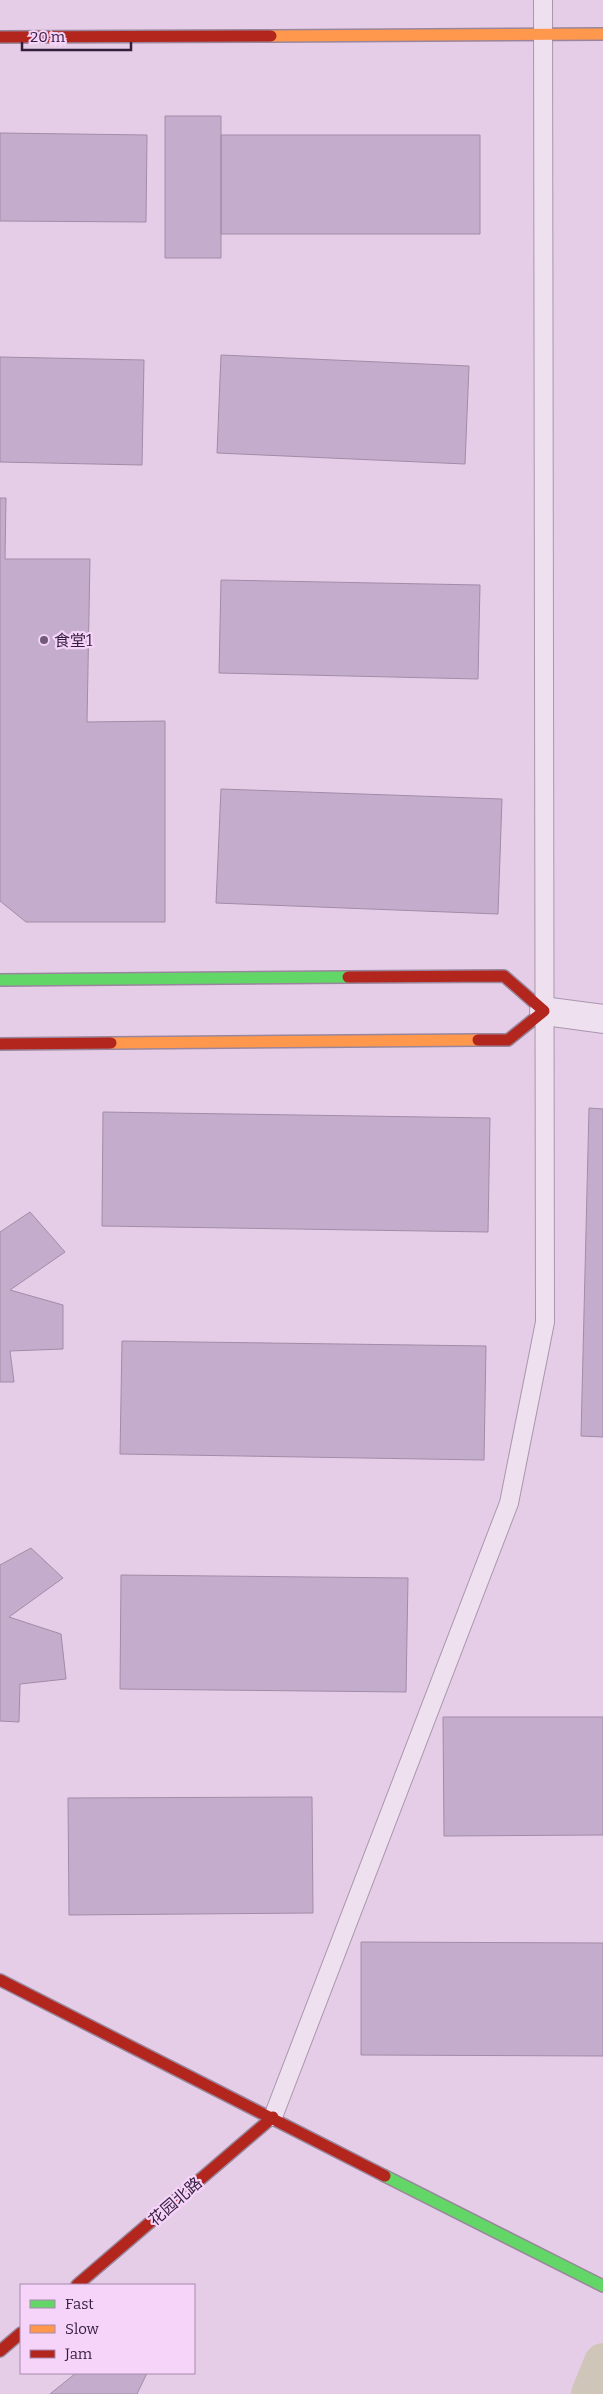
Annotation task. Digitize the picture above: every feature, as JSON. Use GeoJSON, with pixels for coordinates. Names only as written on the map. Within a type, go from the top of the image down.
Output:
{"type":"FeatureCollection","features":[{"type":"Feature","properties":{"kind":"street"},"geometry":{"type":"LineString","coordinates":[[0,37],[603,34]]}},
{"type":"Feature","properties":{"kind":"street"},"geometry":{"type":"LineString","coordinates":[[0,980],[504,976],[544,1011],[603,1019]]}},
{"type":"Feature","properties":{"kind":"street"},"geometry":{"type":"LineString","coordinates":[[0,1044],[508,1040],[544,1011]]}},
{"type":"Feature","properties":{"kind":"street"},"geometry":{"type":"LineString","coordinates":[[0,1980],[603,2286]]}},
{"type":"Feature","properties":{"kind":"street","name":"花园北路"},"geometry":{"type":"LineString","coordinates":[[78,2284],[273,2117]]}},
{"type":"Feature","properties":{"kind":"street"},"geometry":{"type":"LineString","coordinates":[[0,2351],[20,2334]]}},
{"type":"Feature","properties":{"kind":"lane"},"geometry":{"type":"LineString","coordinates":[[273,2117],[509,1503],[545,1322],[543,0]]}},
{"type":"Feature","properties":{"kind":"building"},"geometry":{"type":"Polygon","coordinates":[[[165,116],[221,116],[221,258],[165,258],[165,116]]]}},
{"type":"Feature","properties":{"kind":"building"},"geometry":{"type":"Polygon","coordinates":[[[0,133],[147,135],[146,222],[0,221],[0,133]]]}},
{"type":"Feature","properties":{"kind":"building"},"geometry":{"type":"Polygon","coordinates":[[[221,135],[480,135],[480,234],[221,234],[221,135]]]}},
{"type":"Feature","properties":{"kind":"building"},"geometry":{"type":"Polygon","coordinates":[[[221,355],[469,366],[465,464],[217,453],[221,355]]]}},
{"type":"Feature","properties":{"kind":"building"},"geometry":{"type":"Polygon","coordinates":[[[0,357],[144,360],[142,465],[0,462],[0,357]]]}},
{"type":"Feature","properties":{"kind":"building","name":"食堂1"},"geometry":{"type":"Polygon","coordinates":[[[0,498],[6,498],[5,559],[90,559],[87,722],[165,721],[165,922],[26,922],[0,901],[0,498]]]}},
{"type":"Feature","properties":{"kind":"building"},"geometry":{"type":"Polygon","coordinates":[[[221,580],[480,585],[478,679],[219,673],[221,580]]]}},
{"type":"Feature","properties":{"kind":"building"},"geometry":{"type":"Polygon","coordinates":[[[221,789],[502,799],[498,914],[216,903],[221,789]]]}},
{"type":"Feature","properties":{"kind":"building"},"geometry":{"type":"Polygon","coordinates":[[[589,1108],[603,1109],[603,1437],[581,1436],[589,1108]]]}},
{"type":"Feature","properties":{"kind":"building"},"geometry":{"type":"Polygon","coordinates":[[[103,1112],[490,1118],[488,1232],[102,1226],[103,1112]]]}},
{"type":"Feature","properties":{"kind":"building"},"geometry":{"type":"Polygon","coordinates":[[[30,1212],[65,1252],[10,1290],[63,1305],[63,1349],[10,1351],[14,1382],[0,1382],[0,1232],[30,1212]]]}},
{"type":"Feature","properties":{"kind":"building"},"geometry":{"type":"Polygon","coordinates":[[[122,1341],[486,1346],[484,1460],[120,1454],[122,1341]]]}},
{"type":"Feature","properties":{"kind":"building"},"geometry":{"type":"Polygon","coordinates":[[[31,1548],[63,1578],[9,1617],[61,1634],[66,1679],[20,1684],[19,1722],[0,1721],[0,1565],[31,1548]]]}},
{"type":"Feature","properties":{"kind":"building"},"geometry":{"type":"Polygon","coordinates":[[[121,1575],[408,1578],[406,1692],[120,1689],[121,1575]]]}},
{"type":"Feature","properties":{"kind":"building"},"geometry":{"type":"Polygon","coordinates":[[[443,1717],[603,1717],[603,1835],[444,1836],[443,1717]]]}},
{"type":"Feature","properties":{"kind":"building"},"geometry":{"type":"Polygon","coordinates":[[[312,1797],[313,1913],[69,1915],[68,1798],[312,1797]]]}},
{"type":"Feature","properties":{"kind":"building"},"geometry":{"type":"Polygon","coordinates":[[[361,1942],[603,1943],[603,2056],[361,2055],[361,1942]]]}},
{"type":"Feature","properties":{"kind":"building"},"geometry":{"type":"Polygon","coordinates":[[[75,2374],[147,2374],[137,2394],[50,2394],[75,2374]]]}},
{"type":"Feature","properties":{"kind":"waterway"},"geometry":{"type":"LineString","coordinates":[[590,2394],[603,2362]]}},
{"type":"Feature","properties":{"kind":"traffic: fast"},"geometry":{"type":"LineString","coordinates":[[0,980],[348,977]]}},
{"type":"Feature","properties":{"kind":"traffic: fast"},"geometry":{"type":"LineString","coordinates":[[385,2176],[603,2286]]}},
{"type":"Feature","properties":{"kind":"traffic: slow"},"geometry":{"type":"LineString","coordinates":[[271,36],[603,34]]}},
{"type":"Feature","properties":{"kind":"traffic: slow"},"geometry":{"type":"LineString","coordinates":[[111,1043],[478,1040]]}},
{"type":"Feature","properties":{"kind":"traffic: jam"},"geometry":{"type":"LineString","coordinates":[[0,37],[271,36]]}},
{"type":"Feature","properties":{"kind":"traffic: jam"},"geometry":{"type":"LineString","coordinates":[[348,977],[504,976],[544,1011],[508,1040],[478,1040]]}},
{"type":"Feature","properties":{"kind":"traffic: jam"},"geometry":{"type":"LineString","coordinates":[[0,1044],[111,1043]]}},
{"type":"Feature","properties":{"kind":"traffic: jam"},"geometry":{"type":"LineString","coordinates":[[0,1980],[385,2176]]}},
{"type":"Feature","properties":{"kind":"traffic: jam"},"geometry":{"type":"LineString","coordinates":[[78,2284],[273,2117]]}},
{"type":"Feature","properties":{"kind":"traffic: jam"},"geometry":{"type":"LineString","coordinates":[[0,2351],[20,2334]]}},
{"type":"Feature","properties":{"kind":"place","name":"食堂1"},"geometry":{"type":"Point","coordinates":[44,640]}}]}
